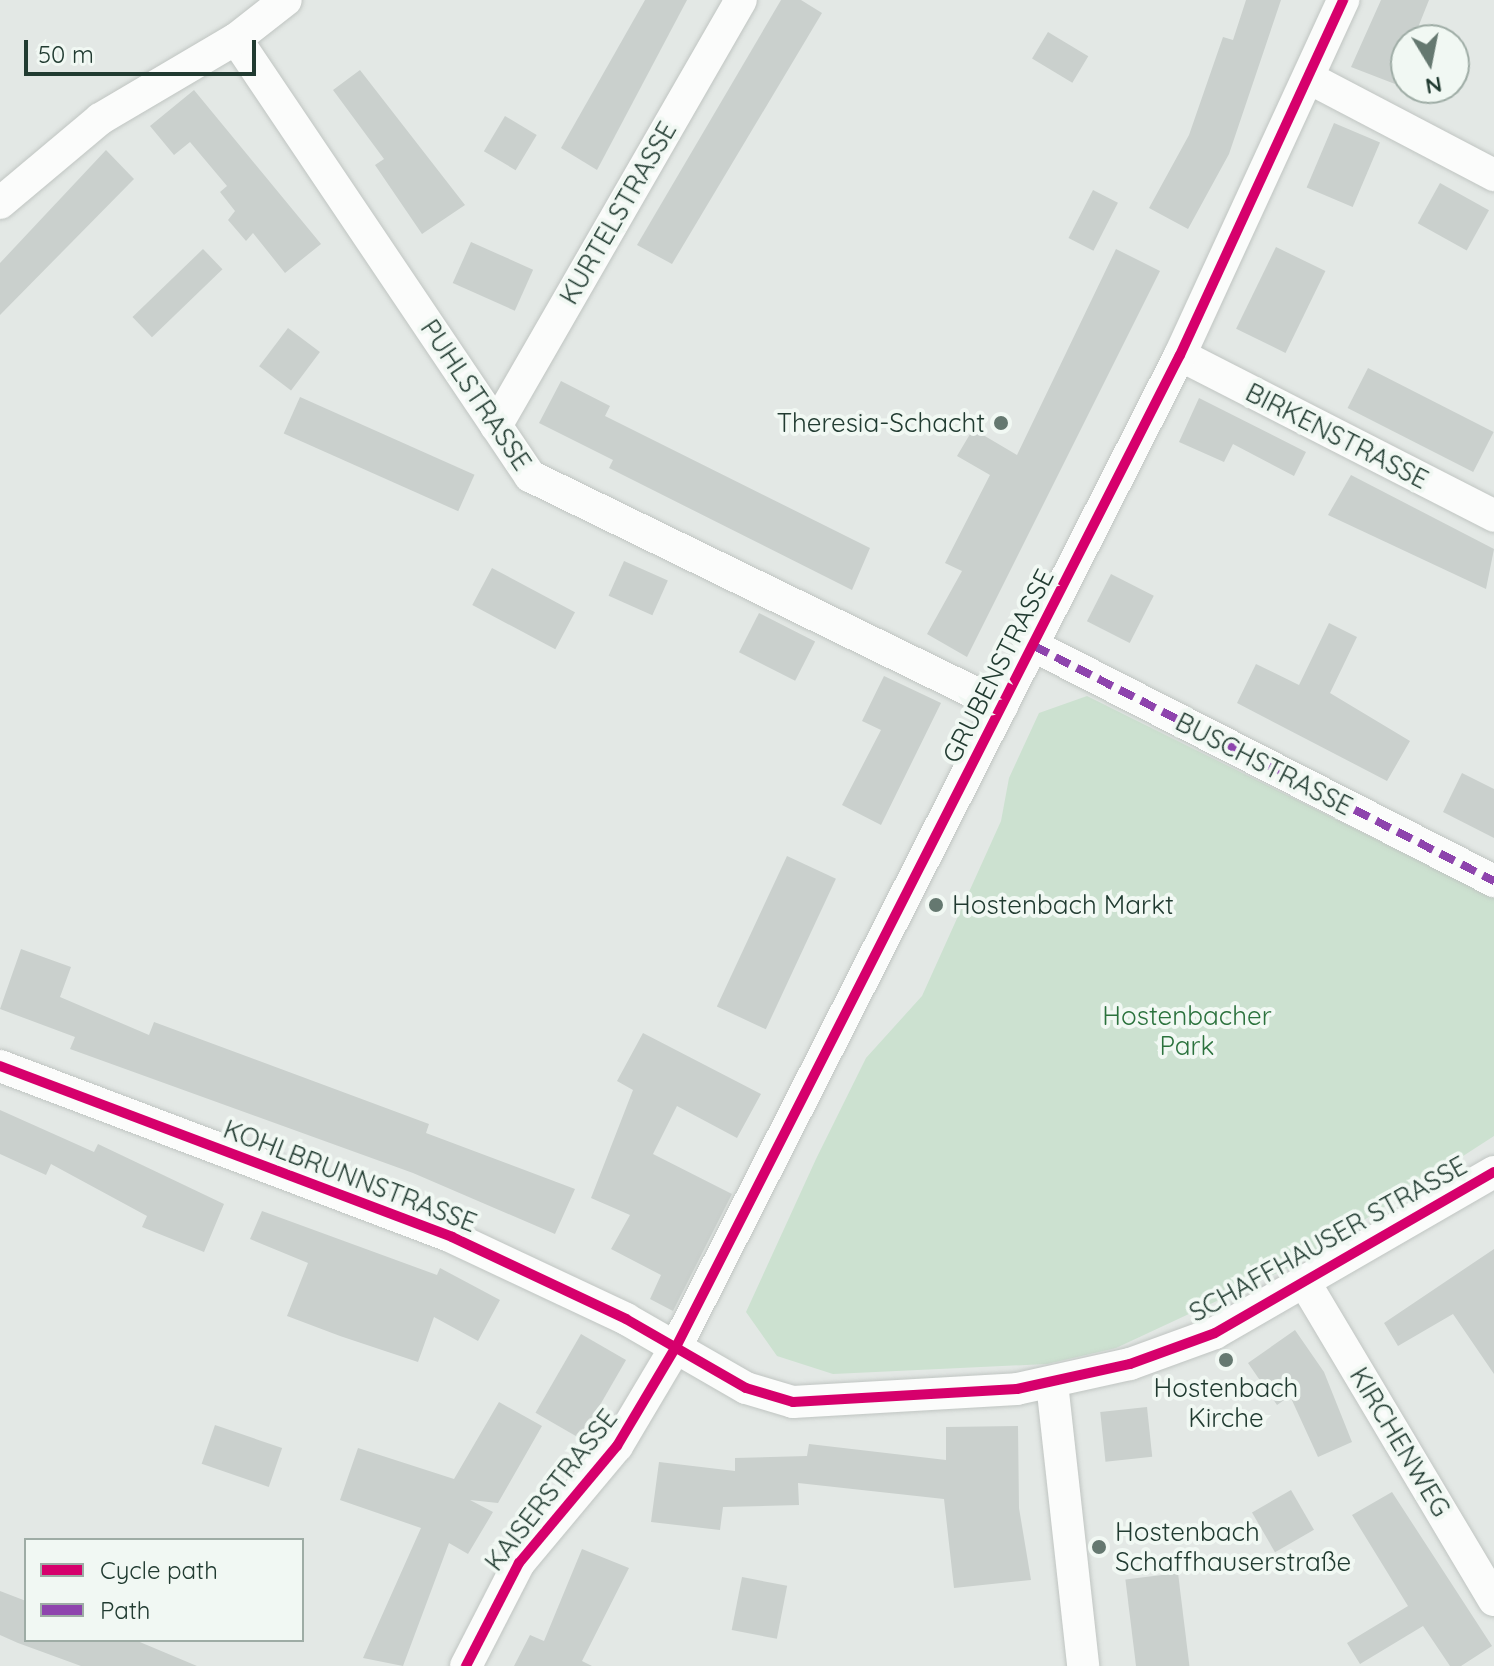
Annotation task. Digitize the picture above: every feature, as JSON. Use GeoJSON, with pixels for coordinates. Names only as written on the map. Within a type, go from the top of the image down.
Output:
{"type":"FeatureCollection","features":[{"type":"Feature","properties":{"kind":"street"},"geometry":{"type":"LineString","coordinates":[[0,203],[100,119],[236,39],[286,0]]}},
{"type":"Feature","properties":{"kind":"street","name":"KURTELSTRASSE"},"geometry":{"type":"LineString","coordinates":[[496,426],[741,0]]}},
{"type":"Feature","properties":{"kind":"street","name":"GRUBENSTRASSE"},"geometry":{"type":"LineString","coordinates":[[677,1345],[1180,355],[1311,79],[1343,0]]}},
{"type":"Feature","properties":{"kind":"street","name":"PUHLSTRASSE"},"geometry":{"type":"LineString","coordinates":[[236,39],[530,476],[1002,706]]}},
{"type":"Feature","properties":{"kind":"street"},"geometry":{"type":"LineString","coordinates":[[1311,79],[1494,175]]}},
{"type":"Feature","properties":{"kind":"street","name":"BIRKENSTRASSE"},"geometry":{"type":"LineString","coordinates":[[1180,355],[1494,516]]}},
{"type":"Feature","properties":{"kind":"street","name":"BUSCHSTRASSE"},"geometry":{"type":"LineString","coordinates":[[1034,646],[1494,881]]}},
{"type":"Feature","properties":{"kind":"street","name":"KOHLBRUNNSTRASSE"},"geometry":{"type":"LineString","coordinates":[[0,1066],[452,1237],[677,1345]]}},
{"type":"Feature","properties":{"kind":"street","name":"SCHAFFHAUSER STRASSE"},"geometry":{"type":"LineString","coordinates":[[677,1345],[746,1388],[793,1402],[1052,1383],[1215,1333],[1494,1172]]}},
{"type":"Feature","properties":{"kind":"street","name":"KIRCHENWEG"},"geometry":{"type":"LineString","coordinates":[[1305,1283],[1494,1600]]}},
{"type":"Feature","properties":{"kind":"street","name":"KAISERSTRASSE"},"geometry":{"type":"LineString","coordinates":[[466,1666],[510,1576],[617,1446],[677,1345]]}},
{"type":"Feature","properties":{"kind":"street"},"geometry":{"type":"LineString","coordinates":[[1052,1383],[1083,1666]]}},
{"type":"Feature","properties":{"kind":"green space","name":"Hostenbacher Park"},"geometry":{"type":"Polygon","coordinates":[[[1087,696],[1494,898],[1494,1136],[1296,1264],[1116,1348],[1047,1364],[833,1374],[777,1356],[746,1312],[816,1159],[866,1058],[922,996],[1001,821],[1009,778],[1039,713],[1087,696]]]}},
{"type":"Feature","properties":{"kind":"building"},"geometry":{"type":"Polygon","coordinates":[[[645,0],[687,0],[597,170],[561,148],[645,0]]]}},
{"type":"Feature","properties":{"kind":"building"},"geometry":{"type":"Polygon","coordinates":[[[781,0],[801,0],[822,13],[672,264],[637,245],[781,0]]]}},
{"type":"Feature","properties":{"kind":"building"},"geometry":{"type":"Polygon","coordinates":[[[1246,0],[1281,0],[1229,154],[1188,229],[1149,208],[1189,135],[1223,37],[1233,40],[1246,0]]]}},
{"type":"Feature","properties":{"kind":"building"},"geometry":{"type":"Polygon","coordinates":[[[1381,0],[1429,0],[1419,24],[1390,24],[1390,82],[1351,67],[1381,0]]]}},
{"type":"Feature","properties":{"kind":"building"},"geometry":{"type":"Polygon","coordinates":[[[1048,32],[1088,56],[1072,83],[1032,59],[1048,32]]]}},
{"type":"Feature","properties":{"kind":"building"},"geometry":{"type":"Polygon","coordinates":[[[360,70],[465,205],[422,234],[375,165],[384,159],[333,90],[360,70]]]}},
{"type":"Feature","properties":{"kind":"building"},"geometry":{"type":"Polygon","coordinates":[[[194,90],[321,244],[285,273],[253,233],[246,241],[228,220],[235,211],[220,192],[227,186],[190,142],[174,155],[150,126],[194,90]]]}},
{"type":"Feature","properties":{"kind":"building"},"geometry":{"type":"Polygon","coordinates":[[[505,116],[537,135],[516,170],[484,151],[505,116]]]}},
{"type":"Feature","properties":{"kind":"building"},"geometry":{"type":"Polygon","coordinates":[[[1334,123],[1380,143],[1353,207],[1307,187],[1334,123]]]}},
{"type":"Feature","properties":{"kind":"building"},"geometry":{"type":"Polygon","coordinates":[[[106,150],[134,179],[0,315],[0,263],[106,150]]]}},
{"type":"Feature","properties":{"kind":"building"},"geometry":{"type":"Polygon","coordinates":[[[1440,183],[1489,210],[1467,250],[1418,223],[1440,183]]]}},
{"type":"Feature","properties":{"kind":"building"},"geometry":{"type":"Polygon","coordinates":[[[1093,190],[1118,203],[1093,251],[1068,238],[1093,190]]]}},
{"type":"Feature","properties":{"kind":"building"},"geometry":{"type":"Polygon","coordinates":[[[471,242],[533,270],[515,311],[453,283],[471,242]]]}},
{"type":"Feature","properties":{"kind":"building"},"geometry":{"type":"Polygon","coordinates":[[[1276,247],[1325,271],[1286,353],[1236,329],[1276,247]]]}},
{"type":"Feature","properties":{"kind":"building"},"geometry":{"type":"Polygon","coordinates":[[[203,249],[222,269],[152,337],[133,317],[203,249]]]}},
{"type":"Feature","properties":{"kind":"building"},"geometry":{"type":"Polygon","coordinates":[[[1116,249],[1160,271],[967,657],[927,634],[962,571],[945,563],[990,475],[957,456],[973,429],[1017,455],[1116,249]]]}},
{"type":"Feature","properties":{"kind":"building"},"geometry":{"type":"Polygon","coordinates":[[[288,328],[320,352],[291,390],[259,366],[288,328]]]}},
{"type":"Feature","properties":{"kind":"building"},"geometry":{"type":"Polygon","coordinates":[[[1368,368],[1494,432],[1473,472],[1348,408],[1368,368]]]}},
{"type":"Feature","properties":{"kind":"building"},"geometry":{"type":"Polygon","coordinates":[[[561,381],[610,406],[605,416],[870,548],[852,590],[609,468],[613,460],[539,423],[561,381]]]}},
{"type":"Feature","properties":{"kind":"building"},"geometry":{"type":"Polygon","coordinates":[[[300,397],[474,475],[458,511],[284,434],[300,397]]]}},
{"type":"Feature","properties":{"kind":"building"},"geometry":{"type":"Polygon","coordinates":[[[1199,398],[1306,452],[1294,476],[1233,444],[1224,462],[1179,442],[1199,398]]]}},
{"type":"Feature","properties":{"kind":"building"},"geometry":{"type":"Polygon","coordinates":[[[1351,475],[1494,549],[1486,589],[1328,515],[1351,475]]]}},
{"type":"Feature","properties":{"kind":"building"},"geometry":{"type":"Polygon","coordinates":[[[624,561],[668,581],[652,615],[609,596],[624,561]]]}},
{"type":"Feature","properties":{"kind":"building"},"geometry":{"type":"Polygon","coordinates":[[[492,568],[575,612],[555,649],[472,605],[492,568]]]}},
{"type":"Feature","properties":{"kind":"building"},"geometry":{"type":"Polygon","coordinates":[[[1111,574],[1154,596],[1130,643],[1087,621],[1111,574]]]}},
{"type":"Feature","properties":{"kind":"building"},"geometry":{"type":"Polygon","coordinates":[[[759,613],[815,642],[795,681],[739,652],[759,613]]]}},
{"type":"Feature","properties":{"kind":"building"},"geometry":{"type":"Polygon","coordinates":[[[1329,623],[1357,637],[1330,693],[1410,741],[1387,781],[1237,703],[1256,664],[1299,685],[1329,623]]]}},
{"type":"Feature","properties":{"kind":"building"},"geometry":{"type":"Polygon","coordinates":[[[884,676],[941,703],[881,825],[842,805],[881,730],[862,721],[884,676]]]}},
{"type":"Feature","properties":{"kind":"building"},"geometry":{"type":"Polygon","coordinates":[[[1462,773],[1494,789],[1494,838],[1443,812],[1462,773]]]}},
{"type":"Feature","properties":{"kind":"building"},"geometry":{"type":"Polygon","coordinates":[[[787,856],[836,879],[766,1029],[717,1006],[787,856]]]}},
{"type":"Feature","properties":{"kind":"building"},"geometry":{"type":"Polygon","coordinates":[[[21,949],[71,967],[60,997],[149,1035],[154,1022],[429,1124],[426,1133],[575,1189],[555,1234],[413,1173],[70,1049],[75,1037],[0,1009],[21,949]]]}},
{"type":"Feature","properties":{"kind":"building"},"geometry":{"type":"Polygon","coordinates":[[[643,1033],[761,1094],[737,1138],[677,1106],[653,1154],[732,1194],[673,1311],[650,1299],[661,1275],[611,1249],[630,1215],[591,1198],[633,1090],[617,1081],[643,1033]]]}},
{"type":"Feature","properties":{"kind":"building"},"geometry":{"type":"Polygon","coordinates":[[[0,1110],[94,1152],[98,1144],[224,1204],[204,1252],[142,1227],[147,1216],[51,1164],[46,1175],[0,1154],[0,1110]]]}},
{"type":"Feature","properties":{"kind":"building"},"geometry":{"type":"Polygon","coordinates":[[[262,1211],[437,1275],[440,1268],[500,1300],[478,1341],[434,1317],[418,1362],[340,1336],[287,1316],[308,1263],[250,1239],[262,1211]]]}},
{"type":"Feature","properties":{"kind":"building"},"geometry":{"type":"Polygon","coordinates":[[[1494,1249],[1494,1374],[1453,1314],[1398,1346],[1384,1323],[1494,1249]]]}},
{"type":"Feature","properties":{"kind":"building"},"geometry":{"type":"Polygon","coordinates":[[[1295,1330],[1324,1372],[1352,1442],[1318,1457],[1290,1396],[1277,1405],[1248,1363],[1295,1330]]]}},
{"type":"Feature","properties":{"kind":"building"},"geometry":{"type":"Polygon","coordinates":[[[581,1334],[626,1360],[581,1439],[536,1413],[581,1334]]]}},
{"type":"Feature","properties":{"kind":"building"},"geometry":{"type":"Polygon","coordinates":[[[499,1402],[542,1426],[498,1503],[470,1500],[493,1512],[468,1554],[449,1543],[403,1666],[363,1658],[421,1528],[340,1500],[358,1448],[454,1479],[499,1402]]]}},
{"type":"Feature","properties":{"kind":"building"},"geometry":{"type":"Polygon","coordinates":[[[1147,1407],[1152,1457],[1105,1462],[1100,1412],[1147,1407]]]}},
{"type":"Feature","properties":{"kind":"building"},"geometry":{"type":"Polygon","coordinates":[[[215,1425],[282,1448],[269,1487],[202,1464],[215,1425]]]}},
{"type":"Feature","properties":{"kind":"building"},"geometry":{"type":"Polygon","coordinates":[[[1018,1426],[1019,1508],[1031,1580],[954,1588],[944,1499],[798,1483],[799,1505],[723,1507],[720,1530],[651,1522],[659,1462],[735,1471],[735,1458],[807,1456],[809,1444],[946,1460],[946,1427],[1018,1426]]]}},
{"type":"Feature","properties":{"kind":"building"},"geometry":{"type":"Polygon","coordinates":[[[1291,1490],[1314,1530],[1275,1552],[1252,1512],[1291,1490]]]}},
{"type":"Feature","properties":{"kind":"building"},"geometry":{"type":"Polygon","coordinates":[[[1392,1492],[1492,1646],[1461,1666],[1450,1666],[1423,1626],[1360,1664],[1347,1643],[1408,1606],[1352,1515],[1392,1492]]]}},
{"type":"Feature","properties":{"kind":"building"},"geometry":{"type":"Polygon","coordinates":[[[582,1549],[629,1568],[582,1661],[592,1666],[514,1666],[530,1635],[544,1641],[582,1549]]]}},
{"type":"Feature","properties":{"kind":"building"},"geometry":{"type":"Polygon","coordinates":[[[1178,1573],[1189,1666],[1136,1666],[1125,1579],[1178,1573]]]}},
{"type":"Feature","properties":{"kind":"building"},"geometry":{"type":"Polygon","coordinates":[[[742,1577],[787,1586],[777,1639],[732,1630],[742,1577]]]}},
{"type":"Feature","properties":{"kind":"building"},"geometry":{"type":"Polygon","coordinates":[[[0,1591],[24,1600],[24,1642],[140,1642],[197,1666],[81,1666],[0,1635],[0,1591]]]}},
{"type":"Feature","properties":{"kind":"marked path"},"geometry":{"type":"LineString","coordinates":[[1034,646],[1494,881]]}},
{"type":"Feature","properties":{"kind":"cycle path"},"geometry":{"type":"LineString","coordinates":[[466,1666],[519,1563],[617,1446],[677,1345],[1180,355],[1343,0]]}},
{"type":"Feature","properties":{"kind":"cycle path"},"geometry":{"type":"LineString","coordinates":[[0,1066],[452,1237],[626,1319],[746,1388],[793,1402],[1017,1389],[1130,1364],[1215,1333],[1494,1172]]}},
{"type":"Feature","properties":{"kind":"place","name":"Theresia-Schacht"},"geometry":{"type":"Point","coordinates":[1001,423]}},
{"type":"Feature","properties":{"kind":"place","name":"Hostenbach Markt"},"geometry":{"type":"Point","coordinates":[936,905]}},
{"type":"Feature","properties":{"kind":"place","name":"Hostenbach Kirche"},"geometry":{"type":"Point","coordinates":[1226,1360]}},
{"type":"Feature","properties":{"kind":"place","name":"Hostenbach Schaffhauserstraße"},"geometry":{"type":"Point","coordinates":[1099,1547]}}]}
